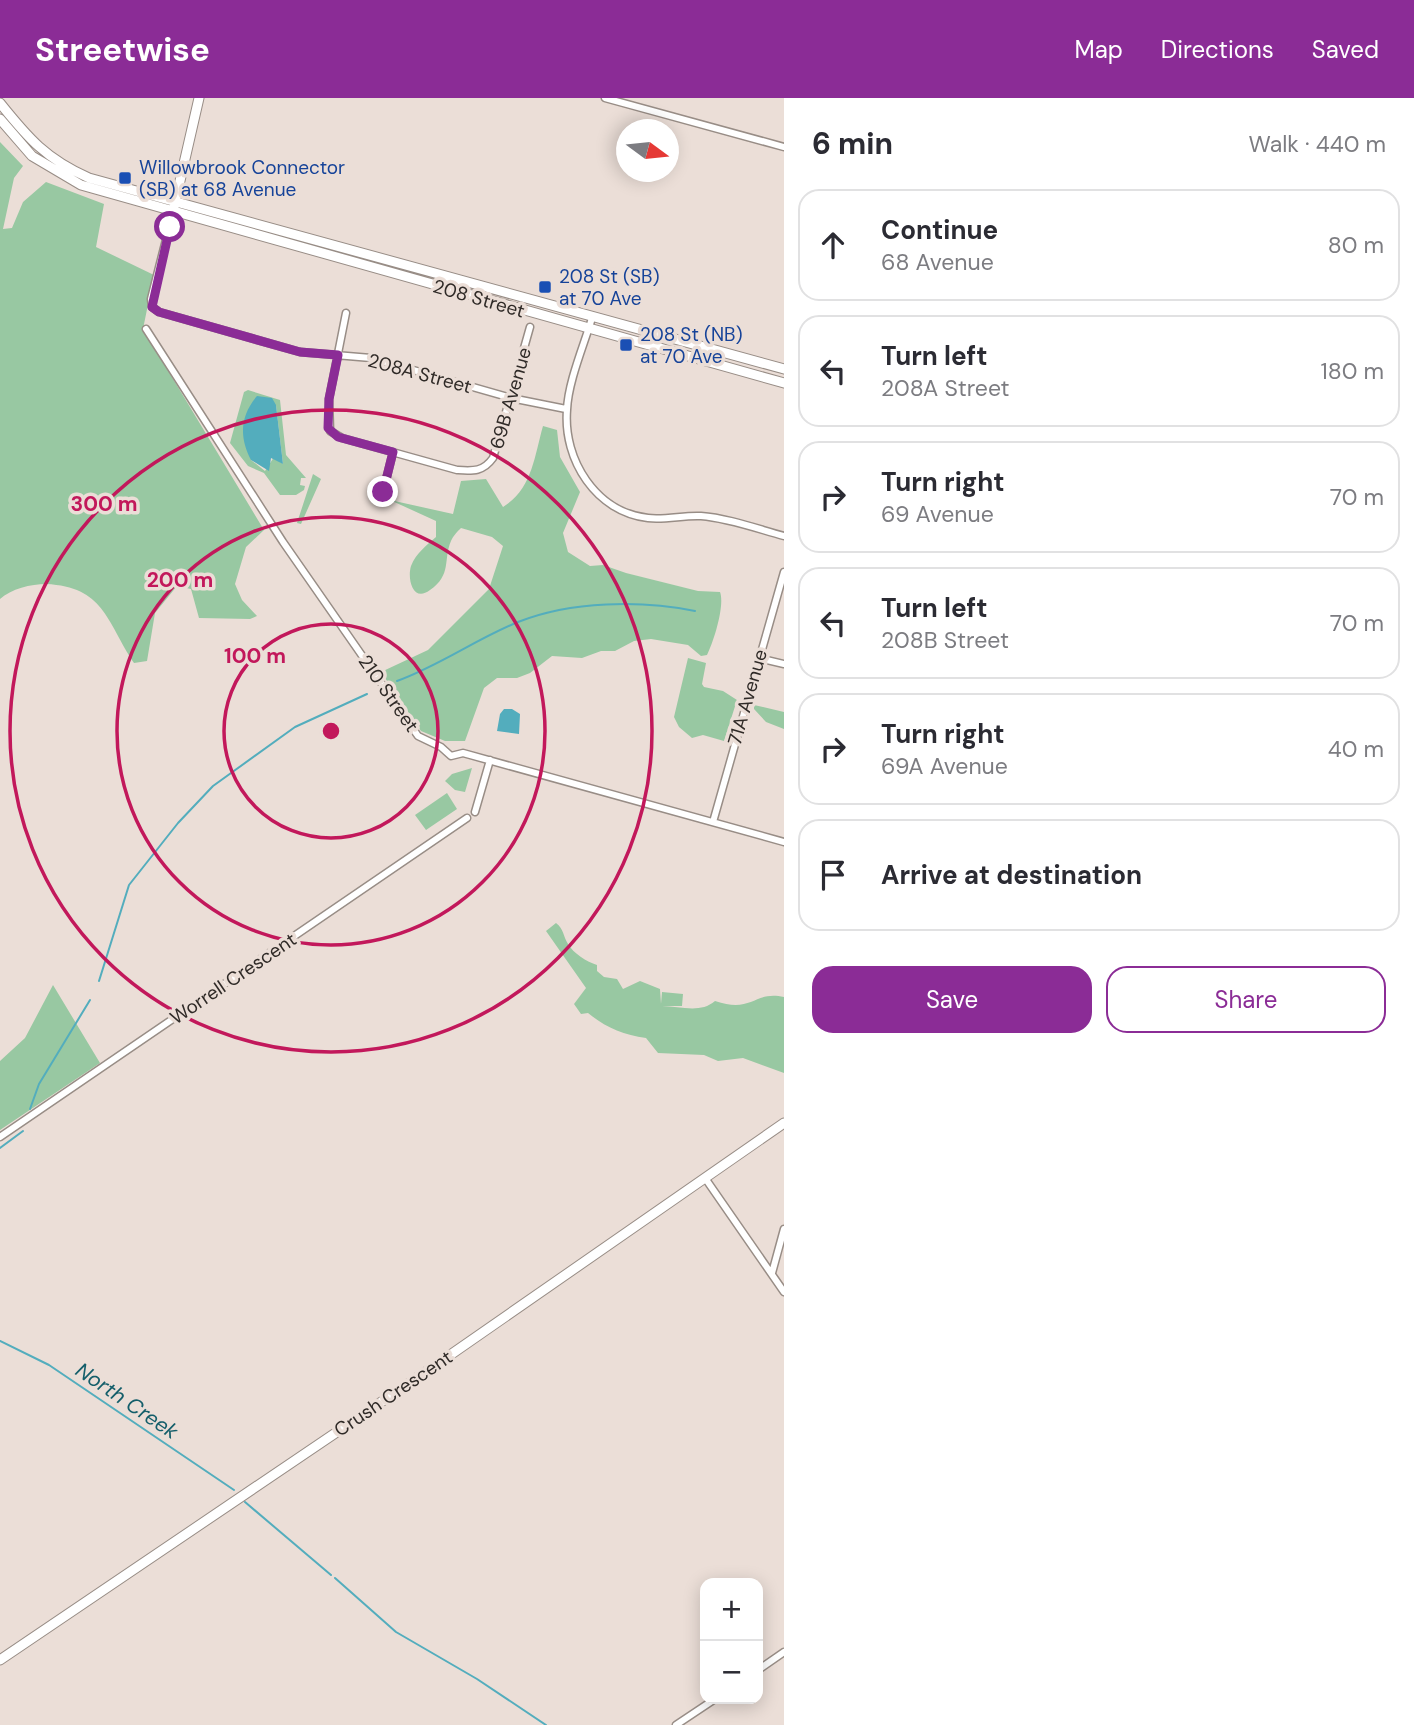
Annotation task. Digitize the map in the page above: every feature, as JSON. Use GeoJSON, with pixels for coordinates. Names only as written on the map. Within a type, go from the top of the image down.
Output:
{"type":"FeatureCollection","features":[{"type":"Feature","properties":{"kind":"main road"},"geometry":{"type":"LineString","coordinates":[[174,207],[199,98]]}},
{"type":"Feature","properties":{"kind":"main road"},"geometry":{"type":"LineString","coordinates":[[0,103],[33,145],[52,159],[89,178],[174,207]]}},
{"type":"Feature","properties":{"kind":"main road"},"geometry":{"type":"LineString","coordinates":[[0,119],[32,156],[70,180],[174,207]]}},
{"type":"Feature","properties":{"kind":"main road","name":"208 Street"},"geometry":{"type":"LineString","coordinates":[[174,207],[784,369]]}},
{"type":"Feature","properties":{"kind":"main road","name":"208 Street"},"geometry":{"type":"LineString","coordinates":[[174,207],[784,383]]}},
{"type":"Feature","properties":{"kind":"main road","name":"Crush Crescent"},"geometry":{"type":"LineString","coordinates":[[0,1660],[784,1123]]}},
{"type":"Feature","properties":{"kind":"street"},"geometry":{"type":"LineString","coordinates":[[605,98],[784,147]]}},
{"type":"Feature","properties":{"kind":"street","name":"208A Street"},"geometry":{"type":"LineString","coordinates":[[174,207],[151,299],[153,308],[300,352],[371,358],[511,398],[566,409]]}},
{"type":"Feature","properties":{"kind":"street"},"geometry":{"type":"LineString","coordinates":[[346,313],[328,406],[330,431],[338,437],[393,452],[383,492]]}},
{"type":"Feature","properties":{"kind":"street"},"geometry":{"type":"LineString","coordinates":[[592,318],[566,409],[570,444],[579,470],[589,486],[627,513],[648,518],[700,516],[784,536]]}},
{"type":"Feature","properties":{"kind":"street","name":"69B Avenue"},"geometry":{"type":"LineString","coordinates":[[393,452],[457,470],[475,471],[486,468],[500,439],[530,327]]}},
{"type":"Feature","properties":{"kind":"street","name":"210 Street"},"geometry":{"type":"LineString","coordinates":[[146,329],[283,542],[414,732],[451,756],[463,753],[784,842]]}},
{"type":"Feature","properties":{"kind":"street","name":"71A Avenue"},"geometry":{"type":"LineString","coordinates":[[713,822],[784,572]]}},
{"type":"Feature","properties":{"kind":"street"},"geometry":{"type":"LineString","coordinates":[[758,658],[784,664]]}},
{"type":"Feature","properties":{"kind":"street"},"geometry":{"type":"LineString","coordinates":[[475,812],[490,760]]}},
{"type":"Feature","properties":{"kind":"street","name":"Worrell Crescent"},"geometry":{"type":"LineString","coordinates":[[0,1138],[467,818]]}},
{"type":"Feature","properties":{"kind":"street"},"geometry":{"type":"LineString","coordinates":[[705,1178],[784,1292]]}},
{"type":"Feature","properties":{"kind":"street"},"geometry":{"type":"LineString","coordinates":[[772,1273],[784,1229]]}},
{"type":"Feature","properties":{"kind":"street"},"geometry":{"type":"LineString","coordinates":[[763,1667],[784,1652]]}},
{"type":"Feature","properties":{"kind":"street"},"geometry":{"type":"LineString","coordinates":[[676,1725],[708,1704]]}},
{"type":"Feature","properties":{"kind":"green space"},"geometry":{"type":"Polygon","coordinates":[[[0,142],[23,166],[14,178],[3,229],[12,228],[23,202],[46,182],[104,204],[96,247],[154,275],[143,329],[264,530],[246,547],[235,584],[242,600],[257,616],[250,619],[199,618],[191,589],[177,586],[155,613],[147,661],[134,663],[101,608],[80,592],[65,586],[40,584],[15,590],[0,599],[0,142]]]}},
{"type":"Feature","properties":{"kind":"green space"},"geometry":{"type":"Polygon","coordinates":[[[248,390],[280,400],[286,455],[306,478],[301,478],[300,485],[305,486],[304,490],[296,495],[280,495],[264,473],[248,466],[230,443],[244,392],[248,390]],[[276,405],[251,460],[265,471],[274,457],[283,464],[276,405]]]}},
{"type":"Feature","properties":{"kind":"green space"},"geometry":{"type":"Polygon","coordinates":[[[543,426],[557,430],[560,457],[580,492],[563,533],[568,552],[590,566],[603,565],[698,591],[720,592],[721,605],[716,632],[707,655],[701,656],[688,645],[651,639],[634,641],[615,651],[601,651],[582,658],[552,656],[530,673],[517,678],[497,678],[484,688],[465,741],[445,741],[421,731],[381,672],[428,650],[489,589],[503,546],[492,537],[461,528],[451,541],[441,579],[430,590],[419,594],[411,583],[411,566],[419,553],[436,537],[436,521],[390,500],[453,514],[461,481],[486,479],[503,507],[513,500],[526,482],[543,426]]]}},
{"type":"Feature","properties":{"kind":"green space"},"geometry":{"type":"Polygon","coordinates":[[[313,474],[321,479],[301,524],[297,523],[313,474]]]}},
{"type":"Feature","properties":{"kind":"green space"},"geometry":{"type":"Polygon","coordinates":[[[688,658],[706,663],[702,684],[704,687],[723,691],[737,700],[724,741],[703,735],[692,738],[679,727],[674,717],[688,658]]]}},
{"type":"Feature","properties":{"kind":"green space"},"geometry":{"type":"Polygon","coordinates":[[[754,705],[784,712],[784,729],[766,722],[754,709],[754,705]]]}},
{"type":"Feature","properties":{"kind":"green space"},"geometry":{"type":"Polygon","coordinates":[[[472,768],[465,792],[455,790],[445,781],[452,774],[472,768]]]}},
{"type":"Feature","properties":{"kind":"green space"},"geometry":{"type":"Polygon","coordinates":[[[447,793],[457,809],[426,830],[415,815],[447,793]]]}},
{"type":"Feature","properties":{"kind":"green space"},"geometry":{"type":"Polygon","coordinates":[[[556,923],[573,951],[597,965],[597,971],[604,977],[617,979],[623,989],[640,981],[660,989],[661,1004],[662,992],[683,994],[682,1006],[662,1006],[696,1008],[715,1001],[738,1005],[766,996],[784,997],[784,1073],[743,1058],[718,1061],[704,1055],[658,1053],[646,1038],[615,1030],[588,1013],[581,1014],[574,1004],[586,988],[546,931],[556,923]]]}},
{"type":"Feature","properties":{"kind":"green space"},"geometry":{"type":"Polygon","coordinates":[[[53,985],[100,1063],[0,1130],[0,1061],[25,1038],[53,985]]]}},
{"type":"Feature","properties":{"kind":"water"},"geometry":{"type":"Polygon","coordinates":[[[257,396],[272,398],[276,405],[283,464],[271,458],[269,471],[251,460],[244,443],[244,419],[257,396]]]}},
{"type":"Feature","properties":{"kind":"water"},"geometry":{"type":"Polygon","coordinates":[[[504,709],[512,709],[520,714],[519,734],[497,731],[500,714],[504,709]]]}},
{"type":"Feature","properties":{"kind":"waterway"},"geometry":{"type":"LineString","coordinates":[[397,681],[518,622],[560,610],[629,604],[695,611]]}},
{"type":"Feature","properties":{"kind":"waterway"},"geometry":{"type":"LineString","coordinates":[[99,981],[129,885],[178,823],[213,786],[295,727],[367,694]]}},
{"type":"Feature","properties":{"kind":"waterway"},"geometry":{"type":"LineString","coordinates":[[30,1109],[39,1084],[90,1000]]}},
{"type":"Feature","properties":{"kind":"waterway"},"geometry":{"type":"LineString","coordinates":[[0,1148],[23,1131]]}},
{"type":"Feature","properties":{"kind":"waterway","name":"North Creek"},"geometry":{"type":"LineString","coordinates":[[0,1341],[49,1365],[234,1490]]}},
{"type":"Feature","properties":{"kind":"waterway","name":"North Creek"},"geometry":{"type":"LineString","coordinates":[[245,1502],[331,1575]]}},
{"type":"Feature","properties":{"kind":"waterway","name":"North Creek"},"geometry":{"type":"LineString","coordinates":[[335,1578],[396,1632],[477,1679],[546,1725]]}},
{"type":"Feature","properties":{"kind":"place","name":"Willowbrook Connector (SB) at 68 Avenue"},"geometry":{"type":"Point","coordinates":[125,178]}},
{"type":"Feature","properties":{"kind":"place","name":"208 St (SB) at 70 Ave"},"geometry":{"type":"Point","coordinates":[545,287]}},
{"type":"Feature","properties":{"kind":"place","name":"208 St (NB) at 70 Ave"},"geometry":{"type":"Point","coordinates":[626,345]}},
{"type":"Feature","properties":{"kind":"route"},"geometry":{"type":"LineString","coordinates":[[170,227],[151,306],[159,312],[250,335],[258,341],[300,352],[338,355],[329,399],[328,428],[338,437],[393,452],[383,492]]}}]}
